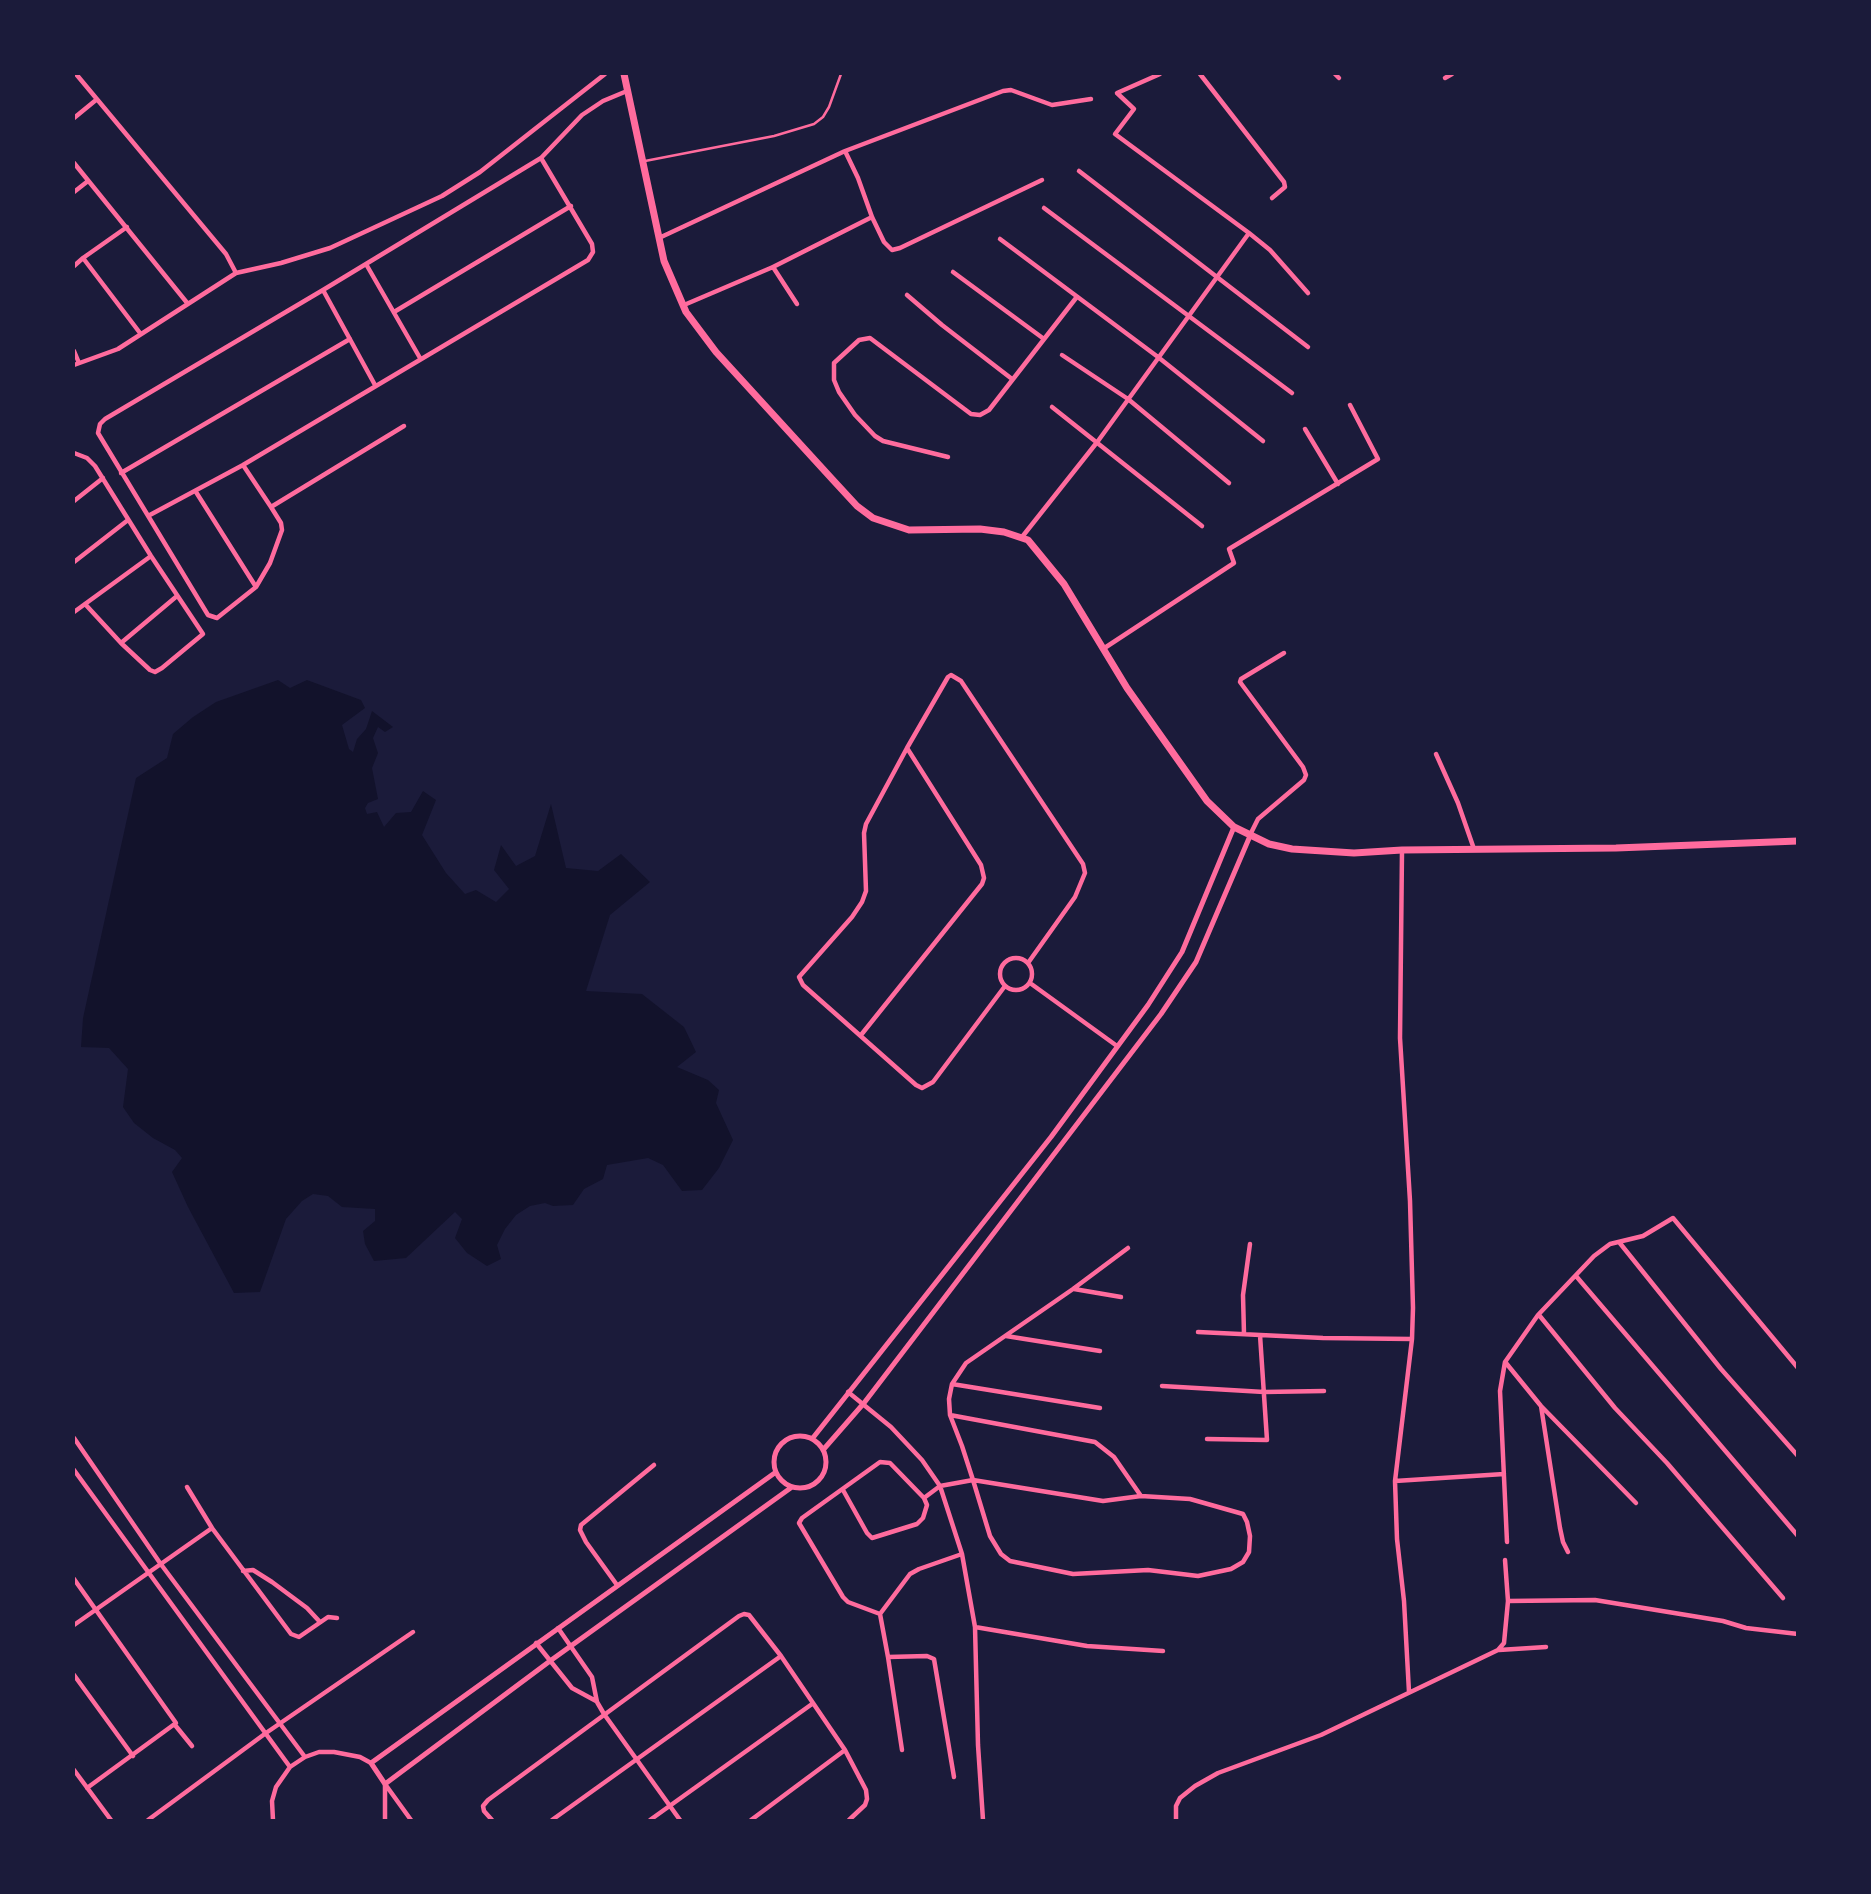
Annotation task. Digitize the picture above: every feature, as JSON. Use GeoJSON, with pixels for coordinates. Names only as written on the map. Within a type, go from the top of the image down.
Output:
{"type":"FeatureCollection","features":[{"type":"Feature","properties":{"kind":"highway"},"geometry":{"type":"LineString","coordinates":[[624,74],[664,261],[695,325],[749,391],[858,506],[873,518],[909,530],[981,529],[1028,540],[1043,555],[1064,584],[1127,688],[1207,801],[1234,827],[1269,844],[1292,849],[1354,853],[1797,841]]}},
{"type":"Feature","properties":{"kind":"street"},"geometry":{"type":"LineString","coordinates":[[76,74],[226,254],[236,273]]}},
{"type":"Feature","properties":{"kind":"street"},"geometry":{"type":"LineString","coordinates":[[74,351],[76,364],[111,352],[236,273],[330,248],[442,196],[480,172],[604,74]]}},
{"type":"Feature","properties":{"kind":"street"},"geometry":{"type":"LineString","coordinates":[[1160,74],[1117,93],[1134,109],[1115,134],[1270,250],[1308,293]]}},
{"type":"Feature","properties":{"kind":"street"},"geometry":{"type":"LineString","coordinates":[[1200,74],[1284,182],[1285,187],[1272,198]]}},
{"type":"Feature","properties":{"kind":"street"},"geometry":{"type":"LineString","coordinates":[[1445,78],[1452,74]]}},
{"type":"Feature","properties":{"kind":"street"},"geometry":{"type":"LineString","coordinates":[[659,238],[845,151],[1003,91],[1011,90],[1052,105],[1091,99]]}},
{"type":"Feature","properties":{"kind":"street"},"geometry":{"type":"LineString","coordinates":[[243,465],[281,523],[282,530],[270,564],[256,587],[217,618],[208,615],[121,473],[98,433],[100,424],[541,158],[582,115],[628,91]]}},
{"type":"Feature","properties":{"kind":"street"},"geometry":{"type":"LineString","coordinates":[[74,118],[96,100]]}},
{"type":"Feature","properties":{"kind":"street"},"geometry":{"type":"LineString","coordinates":[[845,151],[872,217],[892,250],[1042,180]]}},
{"type":"Feature","properties":{"kind":"street"},"geometry":{"type":"LineString","coordinates":[[148,516],[243,465],[588,260],[593,252],[592,244],[541,158]]}},
{"type":"Feature","properties":{"kind":"street"},"geometry":{"type":"LineString","coordinates":[[74,163],[188,304]]}},
{"type":"Feature","properties":{"kind":"street"},"geometry":{"type":"LineString","coordinates":[[1079,171],[1308,347]]}},
{"type":"Feature","properties":{"kind":"street"},"geometry":{"type":"LineString","coordinates":[[74,192],[88,181]]}},
{"type":"Feature","properties":{"kind":"street"},"geometry":{"type":"LineString","coordinates":[[394,312],[570,206]]}},
{"type":"Feature","properties":{"kind":"street"},"geometry":{"type":"LineString","coordinates":[[1044,208],[1292,393]]}},
{"type":"Feature","properties":{"kind":"street"},"geometry":{"type":"LineString","coordinates":[[683,305],[773,267],[872,217]]}},
{"type":"Feature","properties":{"kind":"street"},"geometry":{"type":"LineString","coordinates":[[74,266],[127,227]]}},
{"type":"Feature","properties":{"kind":"street"},"geometry":{"type":"LineString","coordinates":[[1022,537],[1098,441],[1249,233]]}},
{"type":"Feature","properties":{"kind":"street"},"geometry":{"type":"LineString","coordinates":[[1000,239],[1158,357],[1264,441]]}},
{"type":"Feature","properties":{"kind":"street"},"geometry":{"type":"LineString","coordinates":[[83,258],[140,333]]}},
{"type":"Feature","properties":{"kind":"street"},"geometry":{"type":"LineString","coordinates":[[366,264],[420,358]]}},
{"type":"Feature","properties":{"kind":"street"},"geometry":{"type":"LineString","coordinates":[[773,267],[797,304]]}},
{"type":"Feature","properties":{"kind":"street"},"geometry":{"type":"LineString","coordinates":[[953,272],[1044,339]]}},
{"type":"Feature","properties":{"kind":"street"},"geometry":{"type":"LineString","coordinates":[[323,290],[375,385]]}},
{"type":"Feature","properties":{"kind":"street"},"geometry":{"type":"LineString","coordinates":[[907,295],[1012,379]]}},
{"type":"Feature","properties":{"kind":"street"},"geometry":{"type":"LineString","coordinates":[[948,457],[883,441],[875,436],[855,415],[839,392],[834,380],[834,363],[859,340],[870,338],[971,414],[980,415],[989,410],[1076,298]]}},
{"type":"Feature","properties":{"kind":"street"},"geometry":{"type":"LineString","coordinates":[[121,473],[349,338]]}},
{"type":"Feature","properties":{"kind":"street"},"geometry":{"type":"LineString","coordinates":[[1062,355],[1128,399],[1229,483]]}},
{"type":"Feature","properties":{"kind":"street"},"geometry":{"type":"LineString","coordinates":[[1104,649],[1234,563],[1229,549],[1378,459],[1350,405]]}},
{"type":"Feature","properties":{"kind":"street"},"geometry":{"type":"LineString","coordinates":[[1052,407],[1202,526]]}},
{"type":"Feature","properties":{"kind":"street"},"geometry":{"type":"LineString","coordinates":[[271,508],[404,426]]}},
{"type":"Feature","properties":{"kind":"street"},"geometry":{"type":"LineString","coordinates":[[1305,429],[1338,484]]}},
{"type":"Feature","properties":{"kind":"street"},"geometry":{"type":"LineString","coordinates":[[74,453],[87,458],[103,478],[201,630],[201,638],[155,672],[149,670],[121,643],[85,604]]}},
{"type":"Feature","properties":{"kind":"street"},"geometry":{"type":"LineString","coordinates":[[74,501],[103,478]]}},
{"type":"Feature","properties":{"kind":"street"},"geometry":{"type":"LineString","coordinates":[[196,492],[256,587]]}},
{"type":"Feature","properties":{"kind":"street"},"geometry":{"type":"LineString","coordinates":[[74,562],[128,520]]}},
{"type":"Feature","properties":{"kind":"street"},"geometry":{"type":"LineString","coordinates":[[74,612],[151,556]]}},
{"type":"Feature","properties":{"kind":"street"},"geometry":{"type":"LineString","coordinates":[[121,643],[177,596]]}},
{"type":"Feature","properties":{"kind":"street"},"geometry":{"type":"LineString","coordinates":[[823,1450],[864,1403],[1158,1018],[1196,962],[1258,819],[1304,780],[1306,775],[1303,767],[1240,682],[1284,653]]}},
{"type":"Feature","properties":{"kind":"street"},"geometry":{"type":"LineString","coordinates":[[1005,986],[929,1086],[922,1088],[803,985],[799,977],[862,902],[866,891],[866,824],[951,675],[957,677],[1083,864],[1085,873],[1075,897],[1028,962]]}},
{"type":"Feature","properties":{"kind":"street"},"geometry":{"type":"LineString","coordinates":[[861,1035],[982,884],[984,878],[981,865],[907,748]]}},
{"type":"Feature","properties":{"kind":"street"},"geometry":{"type":"LineString","coordinates":[[1436,754],[1458,803],[1474,850]]}},
{"type":"Feature","properties":{"kind":"street"},"geometry":{"type":"LineString","coordinates":[[812,1439],[1051,1137],[1145,1010],[1182,952],[1234,827]]}},
{"type":"Feature","properties":{"kind":"street"},"geometry":{"type":"LineString","coordinates":[[1402,850],[1400,1049],[1411,1228],[1412,1339],[1395,1481],[1396,1539],[1404,1601],[1409,1692]]}},
{"type":"Feature","properties":{"kind":"street"},"geometry":{"type":"LineString","coordinates":[[1012,957],[1028,962],[1032,972],[1030,983],[1018,990],[1005,986],[1000,979],[1004,962],[1012,957]]}},
{"type":"Feature","properties":{"kind":"street"},"geometry":{"type":"LineString","coordinates":[[1030,983],[1117,1046]]}},
{"type":"Feature","properties":{"kind":"street"},"geometry":{"type":"LineString","coordinates":[[1145,1010],[1158,1018]]}},
{"type":"Feature","properties":{"kind":"street"},"geometry":{"type":"LineString","coordinates":[[1103,1066],[1114,1076]]}},
{"type":"Feature","properties":{"kind":"street"},"geometry":{"type":"LineString","coordinates":[[1051,1137],[1060,1145]]}},
{"type":"Feature","properties":{"kind":"street"},"geometry":{"type":"LineString","coordinates":[[1507,1542],[1500,1391],[1505,1362],[1538,1315],[1610,1244],[1643,1236],[1673,1218],[1797,1368]]}},
{"type":"Feature","properties":{"kind":"street"},"geometry":{"type":"LineString","coordinates":[[1619,1242],[1721,1369],[1797,1456]]}},
{"type":"Feature","properties":{"kind":"street"},"geometry":{"type":"LineString","coordinates":[[1244,1334],[1242,1294],[1250,1244]]}},
{"type":"Feature","properties":{"kind":"street"},"geometry":{"type":"LineString","coordinates":[[924,1498],[940,1486],[973,1480],[1104,1502],[1141,1496],[1190,1499],[1243,1514],[1250,1536],[1249,1552],[1243,1562],[1231,1569],[1198,1576],[1148,1570],[1089,1574],[1037,1569],[1010,1562],[1001,1554],[990,1536],[973,1480],[950,1415],[952,1384],[966,1363],[1128,1248]]}},
{"type":"Feature","properties":{"kind":"street"},"geometry":{"type":"LineString","coordinates":[[1576,1276],[1797,1536]]}},
{"type":"Feature","properties":{"kind":"street"},"geometry":{"type":"LineString","coordinates":[[1073,1289],[1121,1297]]}},
{"type":"Feature","properties":{"kind":"street"},"geometry":{"type":"LineString","coordinates":[[1538,1315],[1615,1408],[1667,1463],[1783,1598]]}},
{"type":"Feature","properties":{"kind":"street"},"geometry":{"type":"LineString","coordinates":[[1198,1332],[1412,1339]]}},
{"type":"Feature","properties":{"kind":"street"},"geometry":{"type":"LineString","coordinates":[[1207,1439],[1267,1440],[1260,1335]]}},
{"type":"Feature","properties":{"kind":"street"},"geometry":{"type":"LineString","coordinates":[[1005,1336],[1100,1351]]}},
{"type":"Feature","properties":{"kind":"street"},"geometry":{"type":"LineString","coordinates":[[1505,1362],[1541,1406],[1636,1503]]}},
{"type":"Feature","properties":{"kind":"street"},"geometry":{"type":"LineString","coordinates":[[952,1384],[1100,1408]]}},
{"type":"Feature","properties":{"kind":"street"},"geometry":{"type":"LineString","coordinates":[[1162,1386],[1264,1392],[1324,1391]]}},
{"type":"Feature","properties":{"kind":"street"},"geometry":{"type":"LineString","coordinates":[[848,1392],[864,1403],[922,1460],[940,1486],[962,1554],[975,1627],[983,1821]]}},
{"type":"Feature","properties":{"kind":"street"},"geometry":{"type":"LineString","coordinates":[[1541,1406],[1560,1528],[1568,1552]]}},
{"type":"Feature","properties":{"kind":"street"},"geometry":{"type":"LineString","coordinates":[[950,1415],[1096,1442],[1114,1457],[1141,1496]]}},
{"type":"Feature","properties":{"kind":"street"},"geometry":{"type":"LineString","coordinates":[[385,1784],[792,1487],[805,1487],[817,1481],[826,1463],[823,1450],[812,1439],[797,1437],[783,1443],[775,1457],[776,1472],[792,1487]]}},
{"type":"Feature","properties":{"kind":"street"},"geometry":{"type":"LineString","coordinates":[[74,1438],[160,1563],[305,1757]]}},
{"type":"Feature","properties":{"kind":"street"},"geometry":{"type":"LineString","coordinates":[[842,1490],[872,1538],[917,1524],[927,1505],[924,1498],[890,1463],[880,1462],[802,1518],[799,1523],[843,1597],[848,1602],[880,1614]]}},
{"type":"Feature","properties":{"kind":"street"},"geometry":{"type":"LineString","coordinates":[[617,1585],[586,1542],[580,1530],[581,1525],[654,1465]]}},
{"type":"Feature","properties":{"kind":"street"},"geometry":{"type":"LineString","coordinates":[[74,1469],[290,1767]]}},
{"type":"Feature","properties":{"kind":"street"},"geometry":{"type":"LineString","coordinates":[[371,1763],[776,1472]]}},
{"type":"Feature","properties":{"kind":"street"},"geometry":{"type":"LineString","coordinates":[[1395,1481],[1504,1474]]}},
{"type":"Feature","properties":{"kind":"street"},"geometry":{"type":"LineString","coordinates":[[187,1487],[212,1528],[291,1634],[299,1637],[328,1616],[337,1618]]}},
{"type":"Feature","properties":{"kind":"street"},"geometry":{"type":"LineString","coordinates":[[74,1625],[212,1528]]}},
{"type":"Feature","properties":{"kind":"street"},"geometry":{"type":"LineString","coordinates":[[902,1749],[880,1614],[910,1574],[962,1554]]}},
{"type":"Feature","properties":{"kind":"street"},"geometry":{"type":"LineString","coordinates":[[1498,1650],[1504,1643],[1508,1601],[1505,1560]]}},
{"type":"Feature","properties":{"kind":"street"},"geometry":{"type":"LineString","coordinates":[[243,1571],[253,1570],[272,1582],[307,1608],[320,1622]]}},
{"type":"Feature","properties":{"kind":"street"},"geometry":{"type":"LineString","coordinates":[[74,1579],[192,1746]]}},
{"type":"Feature","properties":{"kind":"street"},"geometry":{"type":"LineString","coordinates":[[1508,1601],[1595,1600],[1723,1621],[1754,1629],[1797,1634]]}},
{"type":"Feature","properties":{"kind":"street"},"geometry":{"type":"LineString","coordinates":[[492,1821],[483,1806],[488,1800],[739,1616],[749,1615],[845,1750],[866,1790],[867,1799],[852,1819]]}},
{"type":"Feature","properties":{"kind":"street"},"geometry":{"type":"LineString","coordinates":[[975,1627],[1087,1646],[1163,1651]]}},
{"type":"Feature","properties":{"kind":"street"},"geometry":{"type":"LineString","coordinates":[[558,1628],[592,1677],[597,1702],[604,1714],[680,1821]]}},
{"type":"Feature","properties":{"kind":"street"},"geometry":{"type":"LineString","coordinates":[[148,1821],[266,1733],[413,1632]]}},
{"type":"Feature","properties":{"kind":"street"},"geometry":{"type":"LineString","coordinates":[[536,1643],[572,1688],[597,1702]]}},
{"type":"Feature","properties":{"kind":"street"},"geometry":{"type":"LineString","coordinates":[[1175,1821],[1176,1806],[1180,1798],[1218,1773],[1321,1735],[1498,1650],[1546,1647]]}},
{"type":"Feature","properties":{"kind":"street"},"geometry":{"type":"LineString","coordinates":[[552,1821],[780,1656]]}},
{"type":"Feature","properties":{"kind":"street"},"geometry":{"type":"LineString","coordinates":[[888,1657],[927,1656],[934,1659],[954,1777]]}},
{"type":"Feature","properties":{"kind":"street"},"geometry":{"type":"LineString","coordinates":[[74,1675],[133,1756]]}},
{"type":"Feature","properties":{"kind":"street"},"geometry":{"type":"LineString","coordinates":[[650,1821],[812,1704]]}},
{"type":"Feature","properties":{"kind":"street"},"geometry":{"type":"LineString","coordinates":[[87,1788],[175,1725]]}},
{"type":"Feature","properties":{"kind":"street"},"geometry":{"type":"LineString","coordinates":[[751,1821],[845,1750]]}},
{"type":"Feature","properties":{"kind":"street"},"geometry":{"type":"LineString","coordinates":[[273,1821],[272,1801],[276,1787],[290,1767],[305,1757],[334,1752],[360,1757],[371,1763],[411,1821]]}},
{"type":"Feature","properties":{"kind":"street"},"geometry":{"type":"LineString","coordinates":[[74,1770],[110,1821]]}},
{"type":"Feature","properties":{"kind":"street"},"geometry":{"type":"LineString","coordinates":[[385,1784],[386,1821]]}},
{"type":"Feature","properties":{"kind":"lane"},"geometry":{"type":"LineString","coordinates":[[642,162],[774,136],[814,124],[823,117],[829,107],[841,74]]}},
{"type":"Feature","properties":{"kind":"shaded area"},"geometry":{"type":"Polygon","coordinates":[[[278,680],[290,688],[307,680],[361,700],[365,708],[342,725],[349,749],[353,752],[357,739],[366,729],[372,711],[393,727],[385,732],[378,727],[373,738],[378,753],[372,768],[378,799],[368,803],[365,808],[367,814],[377,812],[384,827],[396,813],[411,812],[423,791],[436,800],[422,835],[446,873],[465,894],[476,890],[496,902],[509,889],[494,870],[501,845],[516,866],[535,856],[551,804],[566,868],[598,871],[621,854],[650,882],[610,915],[586,991],[642,994],[684,1027],[696,1052],[677,1067],[708,1080],[719,1090],[716,1103],[733,1140],[719,1168],[702,1190],[682,1191],[663,1165],[648,1158],[607,1165],[603,1179],[584,1189],[573,1205],[553,1206],[545,1203],[530,1206],[516,1215],[497,1245],[501,1259],[487,1266],[467,1253],[455,1238],[462,1219],[455,1212],[406,1258],[374,1261],[365,1244],[363,1231],[375,1221],[375,1209],[342,1207],[328,1196],[313,1194],[302,1201],[286,1219],[260,1292],[234,1293],[172,1172],[182,1158],[175,1150],[134,1123],[123,1107],[128,1069],[109,1048],[81,1047],[83,1018],[136,778],[167,758],[173,734],[193,717],[216,702],[278,680]]]}}]}
